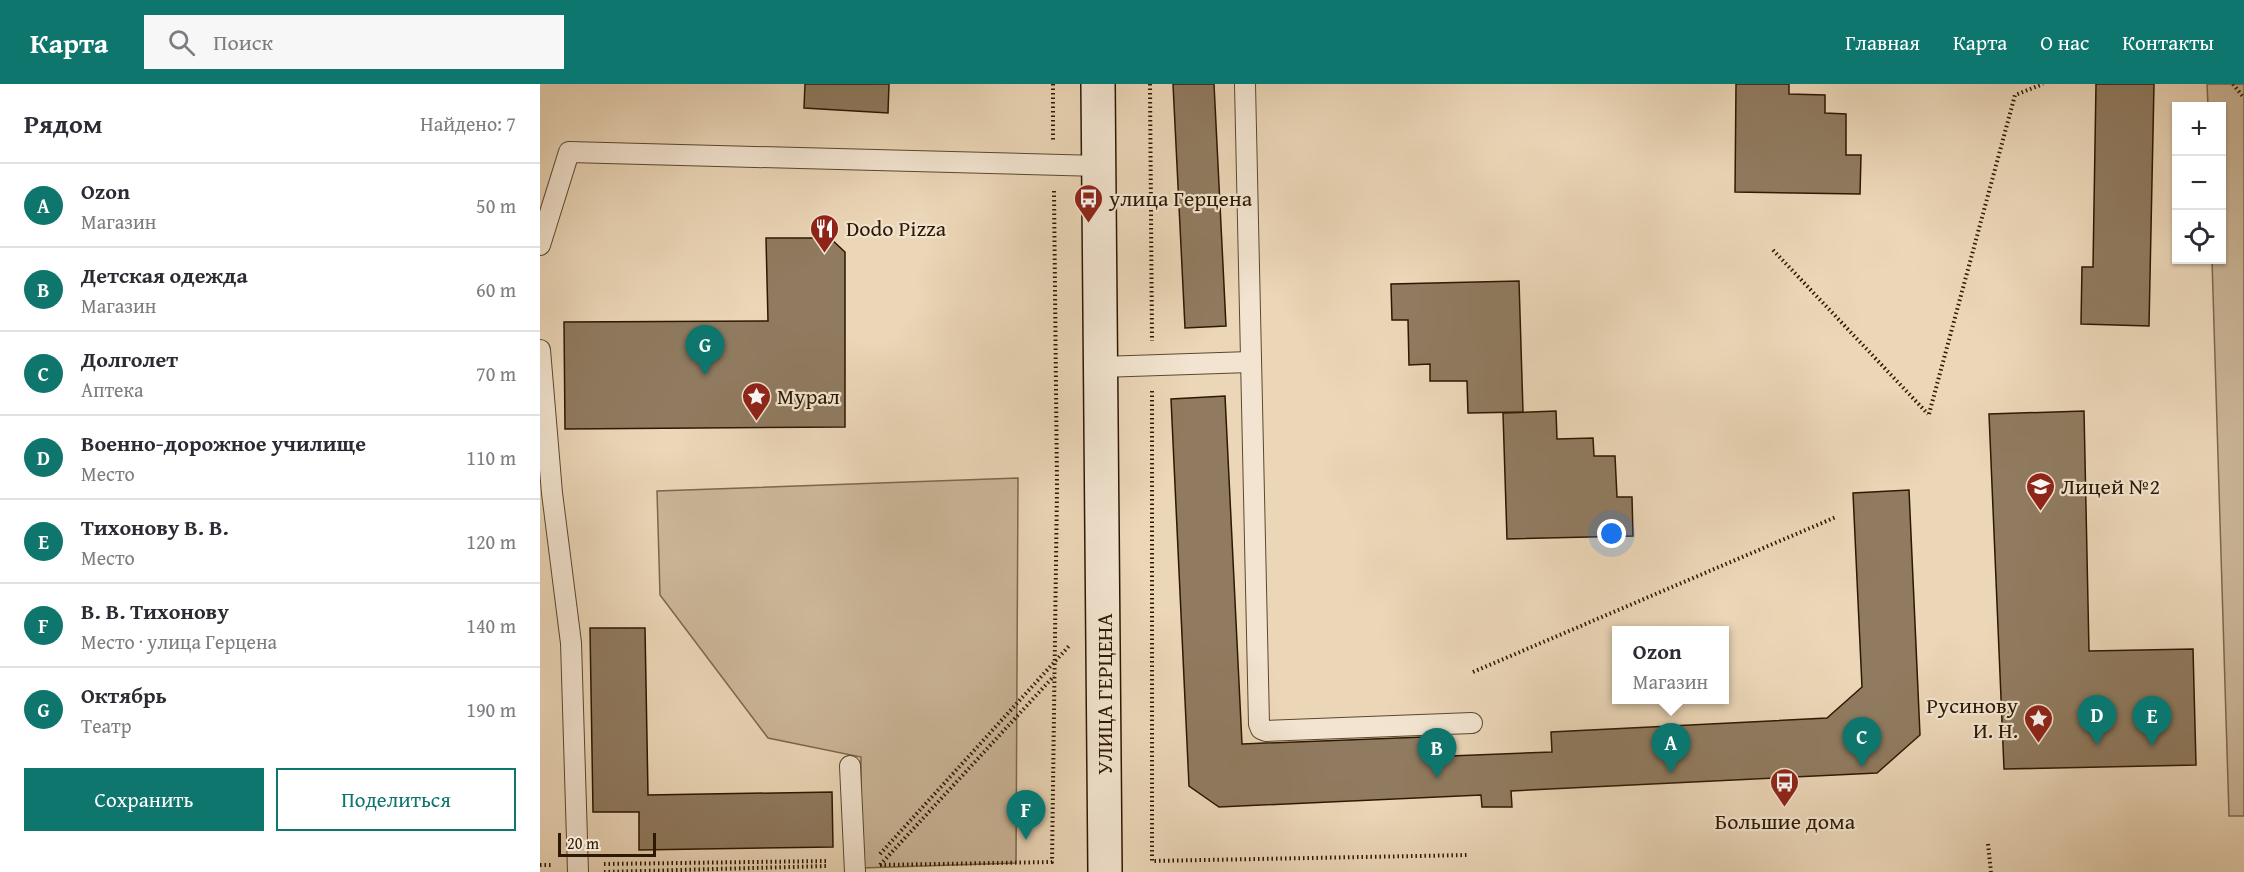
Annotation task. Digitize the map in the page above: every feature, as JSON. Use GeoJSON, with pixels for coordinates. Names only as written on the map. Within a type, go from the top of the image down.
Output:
{"type":"FeatureCollection","features":[{"type":"Feature","properties":{"kind":"street","name":"УЛИЦА ГЕРЦЕНА"},"geometry":{"type":"LineString","coordinates":[[1098,84],[1105,872]]}},
{"type":"Feature","properties":{"kind":"lane"},"geometry":{"type":"LineString","coordinates":[[1245,84],[1259,724],[1261,729],[1266,731],[1472,723]]}},
{"type":"Feature","properties":{"kind":"lane"},"geometry":{"type":"LineString","coordinates":[[540,245],[569,152],[1099,166]]}},
{"type":"Feature","properties":{"kind":"lane"},"geometry":{"type":"LineString","coordinates":[[540,350],[552,493],[571,643],[578,868]]}},
{"type":"Feature","properties":{"kind":"lane"},"geometry":{"type":"LineString","coordinates":[[1101,367],[1250,362]]}},
{"type":"Feature","properties":{"kind":"lane"},"geometry":{"type":"LineString","coordinates":[[850,766],[854,866]]}},
{"type":"Feature","properties":{"kind":"path"},"geometry":{"type":"LineString","coordinates":[[599,872],[1053,862],[1057,489],[1053,84]]}},
{"type":"Feature","properties":{"kind":"path"},"geometry":{"type":"LineString","coordinates":[[1150,84],[1152,861],[1468,855]]}},
{"type":"Feature","properties":{"kind":"path"},"geometry":{"type":"LineString","coordinates":[[1773,250],[1929,414],[2015,96],[2043,84]]}},
{"type":"Feature","properties":{"kind":"path"},"geometry":{"type":"LineString","coordinates":[[2233,84],[2244,98]]}},
{"type":"Feature","properties":{"kind":"path"},"geometry":{"type":"LineString","coordinates":[[1473,672],[1836,517]]}},
{"type":"Feature","properties":{"kind":"path"},"geometry":{"type":"LineString","coordinates":[[540,866],[578,868],[854,866],[875,860],[1055,662],[1068,646],[1069,635]]}},
{"type":"Feature","properties":{"kind":"path"},"geometry":{"type":"LineString","coordinates":[[880,865],[1055,676]]}},
{"type":"Feature","properties":{"kind":"path"},"geometry":{"type":"LineString","coordinates":[[1988,844],[1990,872]]}},
{"type":"Feature","properties":{"kind":"shaded area"},"geometry":{"type":"Polygon","coordinates":[[[2207,84],[2244,84],[2244,816],[2229,816],[2212,264],[2226,264],[2226,102],[2208,102],[2207,84]]]}},
{"type":"Feature","properties":{"kind":"shaded area"},"geometry":{"type":"Polygon","coordinates":[[[1018,478],[1016,863],[861,868],[861,757],[768,738],[660,595],[657,491],[1018,478]]]}},
{"type":"Feature","properties":{"kind":"building"},"geometry":{"type":"Polygon","coordinates":[[[805,84],[889,84],[888,113],[804,108],[805,84]]]}},
{"type":"Feature","properties":{"kind":"building"},"geometry":{"type":"Polygon","coordinates":[[[1173,84],[1214,84],[1226,326],[1185,328],[1173,84]]]}},
{"type":"Feature","properties":{"kind":"building"},"geometry":{"type":"Polygon","coordinates":[[[1736,84],[1789,84],[1789,94],[1825,95],[1825,113],[1846,114],[1846,155],[1861,155],[1860,194],[1735,192],[1736,84]]]}},
{"type":"Feature","properties":{"kind":"building"},"geometry":{"type":"Polygon","coordinates":[[[2096,84],[2154,84],[2149,326],[2081,324],[2082,267],[2093,267],[2096,84]]]}},
{"type":"Feature","properties":{"kind":"building"},"geometry":{"type":"Polygon","coordinates":[[[766,238],[822,238],[832,240],[845,252],[845,427],[565,429],[564,322],[768,321],[766,238]]]}},
{"type":"Feature","properties":{"kind":"building"},"geometry":{"type":"Polygon","coordinates":[[[1519,281],[1523,412],[1468,413],[1467,381],[1430,381],[1430,364],[1409,365],[1408,320],[1392,320],[1391,284],[1519,281]]]}},
{"type":"Feature","properties":{"kind":"building"},"geometry":{"type":"Polygon","coordinates":[[[1225,396],[1242,744],[1449,736],[1450,756],[1552,752],[1551,732],[1827,718],[1862,687],[1853,493],[1909,490],[1920,735],[1877,773],[1511,791],[1512,807],[1482,807],[1481,795],[1219,807],[1189,786],[1171,399],[1225,396]]]}},
{"type":"Feature","properties":{"kind":"building"},"geometry":{"type":"Polygon","coordinates":[[[1556,411],[1557,439],[1593,438],[1594,456],[1615,456],[1617,497],[1632,497],[1633,536],[1507,539],[1503,413],[1556,411]]]}},
{"type":"Feature","properties":{"kind":"building","name":"Лицей №2"},"geometry":{"type":"Polygon","coordinates":[[[2084,411],[2089,651],[2193,649],[2196,765],[2004,769],[1989,414],[2084,411]]]}},
{"type":"Feature","properties":{"kind":"building"},"geometry":{"type":"Polygon","coordinates":[[[590,628],[645,628],[648,795],[832,792],[833,847],[639,850],[639,812],[593,812],[590,628]]]}},
{"type":"Feature","properties":{"kind":"place","name":"улица Герцена"},"geometry":{"type":"Point","coordinates":[1088,224]}},
{"type":"Feature","properties":{"kind":"place","name":"Dodo Pizza"},"geometry":{"type":"Point","coordinates":[825,254]}},
{"type":"Feature","properties":{"kind":"place","name":"Октябрь"},"geometry":{"type":"Point","coordinates":[705,375]}},
{"type":"Feature","properties":{"kind":"place","name":"Мурал"},"geometry":{"type":"Point","coordinates":[756,422]}},
{"type":"Feature","properties":{"kind":"place","name":"Лицей №2"},"geometry":{"type":"Point","coordinates":[2040,512]}},
{"type":"Feature","properties":{"kind":"place","name":"Русинову И. Н."},"geometry":{"type":"Point","coordinates":[2039,744]}},
{"type":"Feature","properties":{"kind":"place","name":"Военно-дорожное училище"},"geometry":{"type":"Point","coordinates":[2097,745]}},
{"type":"Feature","properties":{"kind":"place","name":"Тихонову В. В."},"geometry":{"type":"Point","coordinates":[2152,746]}},
{"type":"Feature","properties":{"kind":"place","name":"Долголет"},"geometry":{"type":"Point","coordinates":[1862,767]}},
{"type":"Feature","properties":{"kind":"place","name":"Ozon"},"geometry":{"type":"Point","coordinates":[1671,773]}},
{"type":"Feature","properties":{"kind":"place","name":"Детская одежда"},"geometry":{"type":"Point","coordinates":[1437,778]}},
{"type":"Feature","properties":{"kind":"place","name":"Большие дома"},"geometry":{"type":"Point","coordinates":[1785,808]}},
{"type":"Feature","properties":{"kind":"place","name":"В. В. Тихонову"},"geometry":{"type":"Point","coordinates":[1026,840]}}]}
